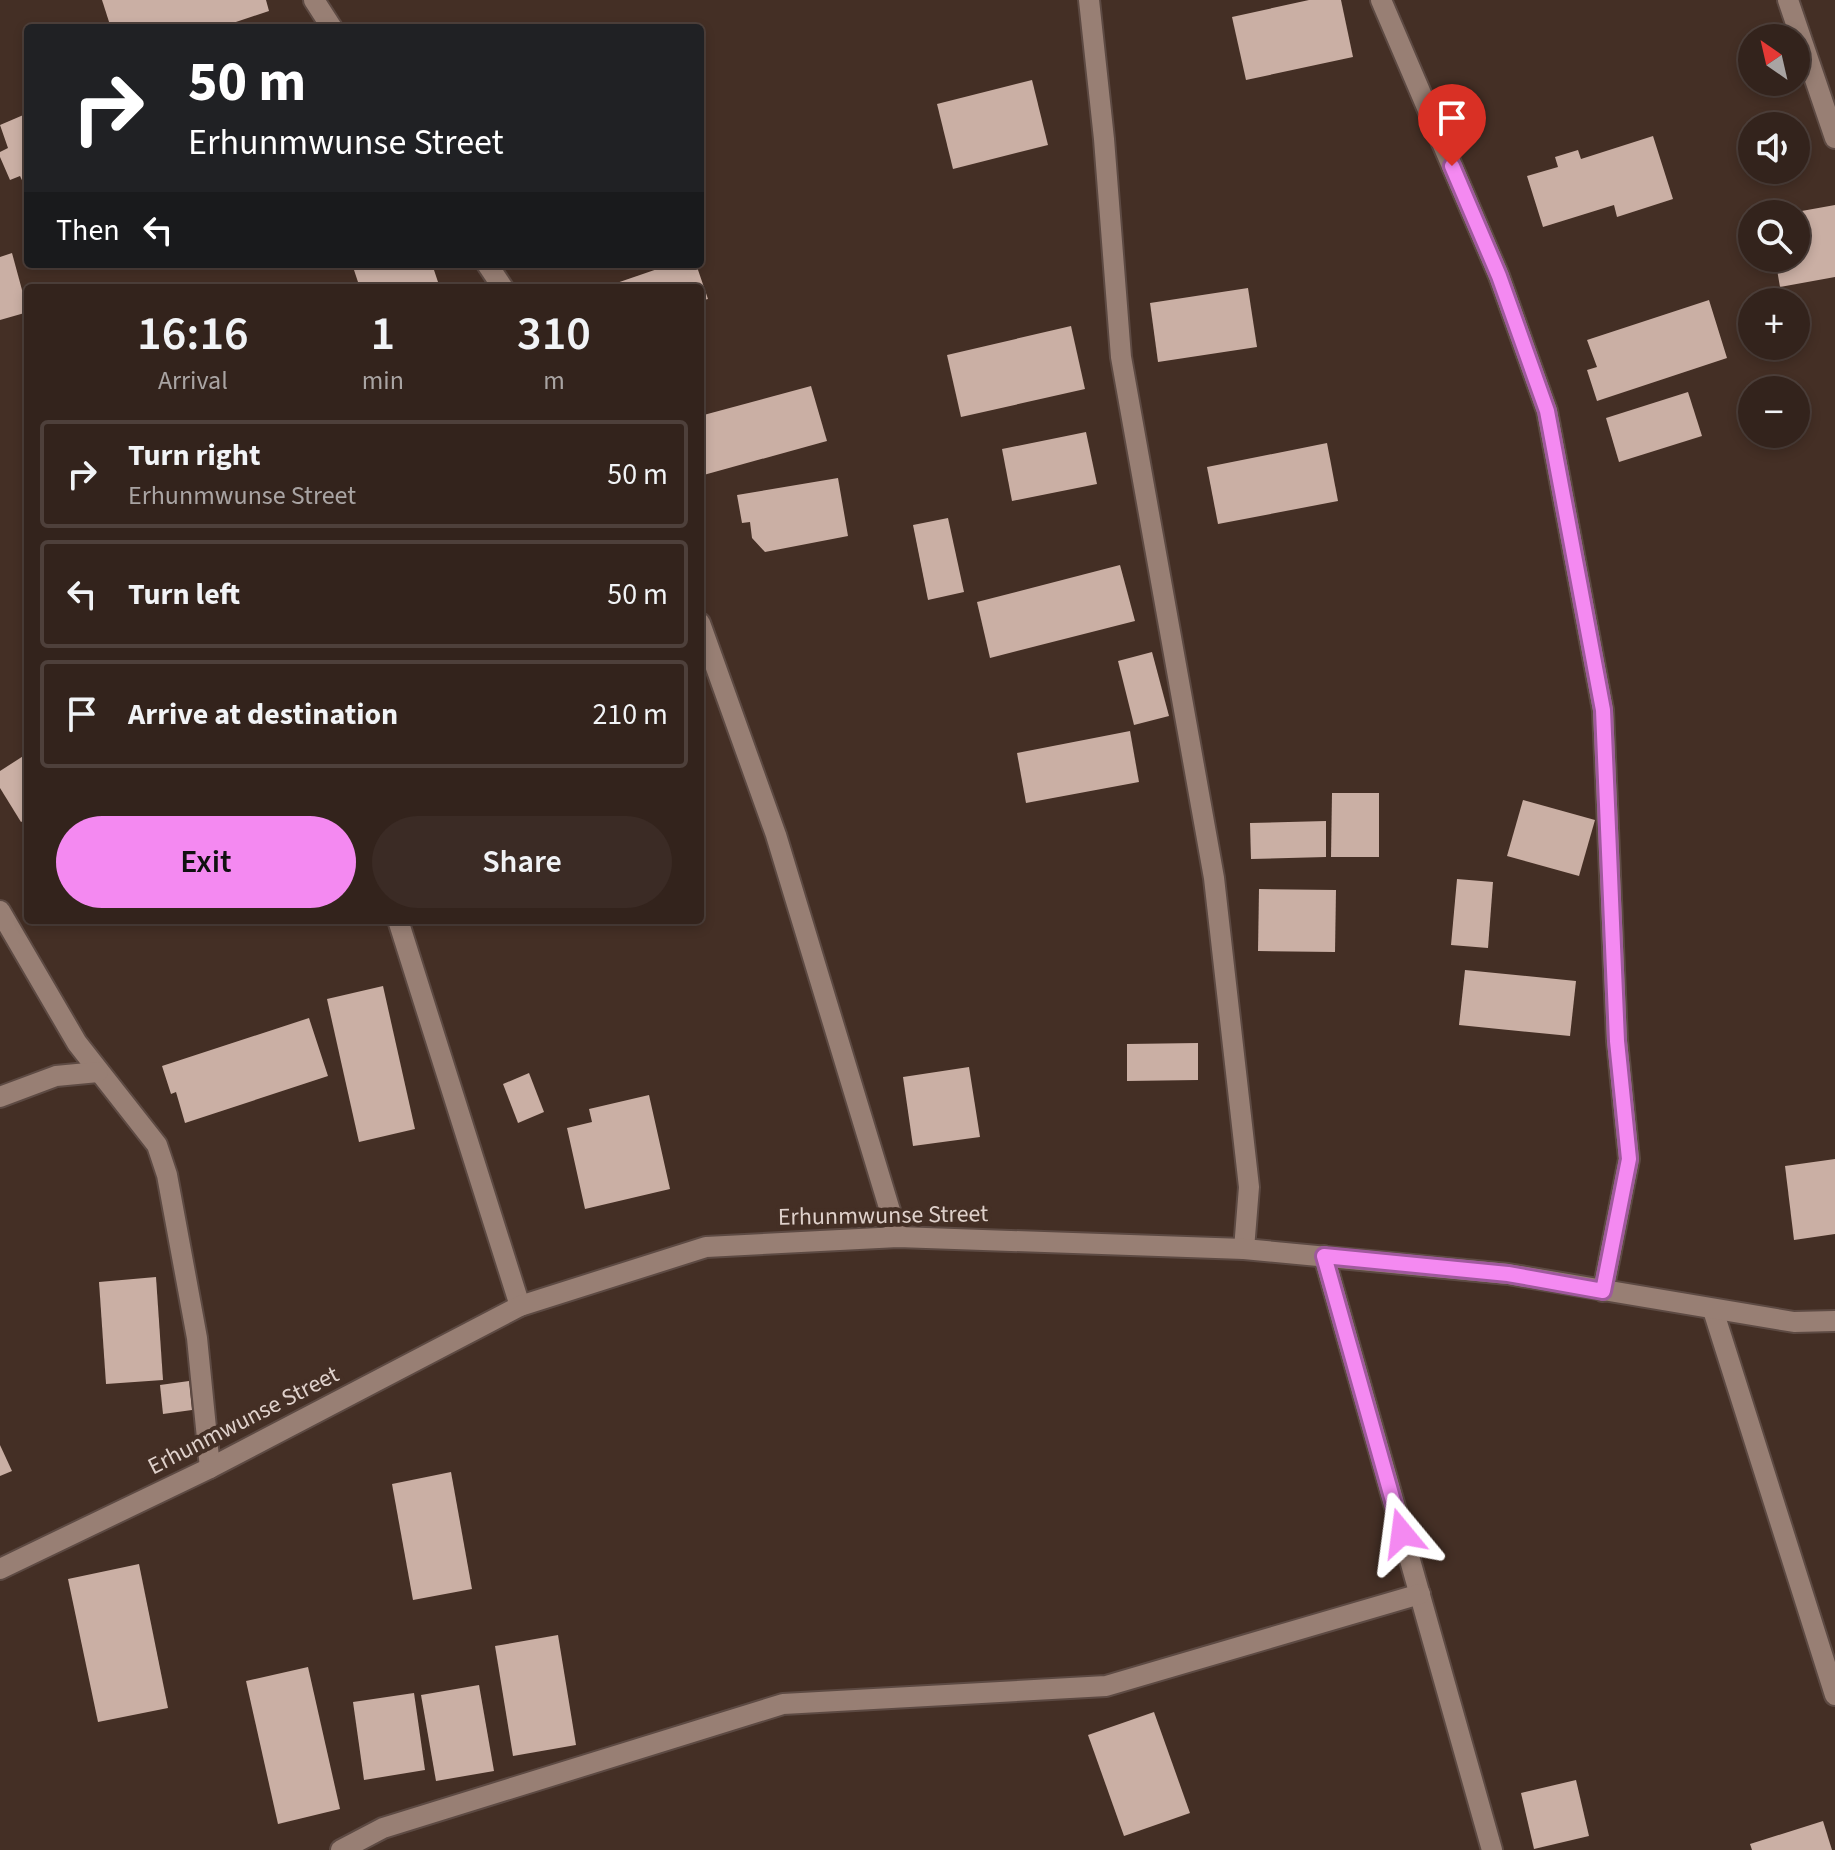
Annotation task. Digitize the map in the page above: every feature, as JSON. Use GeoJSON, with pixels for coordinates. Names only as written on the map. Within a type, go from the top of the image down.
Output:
{"type":"FeatureCollection","features":[{"type":"Feature","properties":{"kind":"street"},"geometry":{"type":"LineString","coordinates":[[314,0],[329,24]]}},
{"type":"Feature","properties":{"kind":"street"},"geometry":{"type":"LineString","coordinates":[[1089,0],[1104,139],[1121,357],[1214,878],[1249,1187],[1244,1249]]}},
{"type":"Feature","properties":{"kind":"street"},"geometry":{"type":"LineString","coordinates":[[1381,0],[1499,276],[1547,411],[1603,710],[1617,1041],[1629,1159],[1603,1291]]}},
{"type":"Feature","properties":{"kind":"street"},"geometry":{"type":"LineString","coordinates":[[1788,0],[1835,138]]}},
{"type":"Feature","properties":{"kind":"street"},"geometry":{"type":"LineString","coordinates":[[704,634],[776,835],[898,1237]]}},
{"type":"Feature","properties":{"kind":"street"},"geometry":{"type":"LineString","coordinates":[[0,911],[77,1043],[157,1145],[167,1175],[197,1338],[210,1468]]}},
{"type":"Feature","properties":{"kind":"street"},"geometry":{"type":"LineString","coordinates":[[399,924],[520,1306]]}},
{"type":"Feature","properties":{"kind":"street"},"geometry":{"type":"LineString","coordinates":[[0,1097],[56,1076],[98,1072]]}},
{"type":"Feature","properties":{"kind":"street","name":"Erhunmwunse Street"},"geometry":{"type":"LineString","coordinates":[[0,1569],[210,1468],[520,1306],[706,1247],[898,1237],[1244,1249],[1508,1274],[1794,1322],[1835,1321]]}},
{"type":"Feature","properties":{"kind":"street"},"geometry":{"type":"LineString","coordinates":[[1324,1256],[1492,1850]]}},
{"type":"Feature","properties":{"kind":"street"},"geometry":{"type":"LineString","coordinates":[[1713,1310],[1835,1695]]}},
{"type":"Feature","properties":{"kind":"street"},"geometry":{"type":"LineString","coordinates":[[341,1850],[383,1828],[783,1704],[1106,1686],[1420,1594]]}},
{"type":"Feature","properties":{"kind":"building"},"geometry":{"type":"Polygon","coordinates":[[[102,0],[266,0],[269,11],[230,24],[110,24],[102,0]]]}},
{"type":"Feature","properties":{"kind":"building"},"geometry":{"type":"Polygon","coordinates":[[[1309,0],[1341,0],[1353,57],[1246,80],[1232,17],[1309,0]]]}},
{"type":"Feature","properties":{"kind":"building"},"geometry":{"type":"Polygon","coordinates":[[[1032,80],[1048,145],[953,169],[937,104],[1032,80]]]}},
{"type":"Feature","properties":{"kind":"building"},"geometry":{"type":"Polygon","coordinates":[[[24,115],[24,184],[20,176],[10,180],[0,157],[0,152],[8,148],[0,125],[24,115]]]}},
{"type":"Feature","properties":{"kind":"building"},"geometry":{"type":"Polygon","coordinates":[[[1653,136],[1673,199],[1617,217],[1614,205],[1543,227],[1527,176],[1558,167],[1555,157],[1578,150],[1581,159],[1653,136]]]}},
{"type":"Feature","properties":{"kind":"building"},"geometry":{"type":"Polygon","coordinates":[[[1835,205],[1835,277],[1780,287],[1777,272],[1810,272],[1810,209],[1835,205]]]}},
{"type":"Feature","properties":{"kind":"building"},"geometry":{"type":"Polygon","coordinates":[[[12,253],[24,297],[24,313],[0,320],[0,257],[12,253]]]}},
{"type":"Feature","properties":{"kind":"building"},"geometry":{"type":"Polygon","coordinates":[[[353,268],[433,268],[439,284],[359,284],[353,268]]]}},
{"type":"Feature","properties":{"kind":"building"},"geometry":{"type":"Polygon","coordinates":[[[660,268],[697,268],[703,284],[614,284],[660,268]]]}},
{"type":"Feature","properties":{"kind":"building"},"geometry":{"type":"Polygon","coordinates":[[[1248,288],[1257,347],[1158,362],[1150,303],[1248,288]]]}},
{"type":"Feature","properties":{"kind":"building"},"geometry":{"type":"Polygon","coordinates":[[[1709,300],[1727,358],[1597,401],[1587,370],[1597,367],[1587,340],[1709,300]]]}},
{"type":"Feature","properties":{"kind":"building"},"geometry":{"type":"Polygon","coordinates":[[[1071,326],[1085,389],[961,417],[947,355],[1071,326]]]}},
{"type":"Feature","properties":{"kind":"building"},"geometry":{"type":"Polygon","coordinates":[[[811,386],[827,441],[704,475],[704,415],[811,386]]]}},
{"type":"Feature","properties":{"kind":"building"},"geometry":{"type":"Polygon","coordinates":[[[1688,392],[1702,436],[1619,462],[1606,418],[1688,392]]]}},
{"type":"Feature","properties":{"kind":"building"},"geometry":{"type":"Polygon","coordinates":[[[1086,432],[1097,484],[1012,501],[1002,449],[1086,432]]]}},
{"type":"Feature","properties":{"kind":"building"},"geometry":{"type":"Polygon","coordinates":[[[1327,443],[1338,501],[1218,524],[1207,467],[1327,443]]]}},
{"type":"Feature","properties":{"kind":"building"},"geometry":{"type":"Polygon","coordinates":[[[838,478],[848,536],[765,552],[752,538],[750,522],[742,523],[737,495],[838,478]]]}},
{"type":"Feature","properties":{"kind":"building"},"geometry":{"type":"Polygon","coordinates":[[[948,518],[964,592],[928,600],[913,525],[948,518]]]}},
{"type":"Feature","properties":{"kind":"building"},"geometry":{"type":"Polygon","coordinates":[[[1120,565],[1135,621],[990,658],[977,602],[1120,565]]]}},
{"type":"Feature","properties":{"kind":"building"},"geometry":{"type":"Polygon","coordinates":[[[1152,652],[1169,716],[1134,725],[1118,661],[1152,652]]]}},
{"type":"Feature","properties":{"kind":"building"},"geometry":{"type":"Polygon","coordinates":[[[1130,731],[1139,782],[1026,803],[1017,753],[1130,731]]]}},
{"type":"Feature","properties":{"kind":"building"},"geometry":{"type":"Polygon","coordinates":[[[24,756],[24,820],[21,822],[0,788],[0,771],[24,756]]]}},
{"type":"Feature","properties":{"kind":"building"},"geometry":{"type":"Polygon","coordinates":[[[1332,793],[1379,793],[1379,857],[1331,857],[1332,793]]]}},
{"type":"Feature","properties":{"kind":"building"},"geometry":{"type":"Polygon","coordinates":[[[1523,800],[1595,820],[1579,876],[1507,856],[1523,800]]]}},
{"type":"Feature","properties":{"kind":"building"},"geometry":{"type":"Polygon","coordinates":[[[1326,821],[1326,857],[1251,859],[1250,823],[1326,821]]]}},
{"type":"Feature","properties":{"kind":"building"},"geometry":{"type":"Polygon","coordinates":[[[1457,879],[1493,882],[1488,948],[1451,945],[1457,879]]]}},
{"type":"Feature","properties":{"kind":"building"},"geometry":{"type":"Polygon","coordinates":[[[1259,889],[1336,890],[1335,952],[1258,951],[1259,889]]]}},
{"type":"Feature","properties":{"kind":"building"},"geometry":{"type":"Polygon","coordinates":[[[1465,970],[1576,981],[1570,1036],[1459,1025],[1465,970]]]}},
{"type":"Feature","properties":{"kind":"building"},"geometry":{"type":"Polygon","coordinates":[[[383,986],[415,1129],[359,1142],[327,999],[383,986]]]}},
{"type":"Feature","properties":{"kind":"building"},"geometry":{"type":"Polygon","coordinates":[[[309,1018],[328,1076],[185,1123],[176,1092],[171,1094],[162,1066],[309,1018]]]}},
{"type":"Feature","properties":{"kind":"building"},"geometry":{"type":"Polygon","coordinates":[[[1198,1043],[1198,1080],[1127,1081],[1127,1044],[1198,1043]]]}},
{"type":"Feature","properties":{"kind":"building"},"geometry":{"type":"Polygon","coordinates":[[[969,1067],[980,1137],[913,1146],[903,1077],[969,1067]]]}},
{"type":"Feature","properties":{"kind":"building"},"geometry":{"type":"Polygon","coordinates":[[[529,1073],[544,1112],[518,1123],[503,1084],[529,1073]]]}},
{"type":"Feature","properties":{"kind":"building"},"geometry":{"type":"Polygon","coordinates":[[[649,1095],[670,1189],[585,1209],[567,1128],[592,1122],[589,1109],[649,1095]]]}},
{"type":"Feature","properties":{"kind":"building"},"geometry":{"type":"Polygon","coordinates":[[[1835,1159],[1835,1234],[1794,1240],[1785,1166],[1835,1159]]]}},
{"type":"Feature","properties":{"kind":"building"},"geometry":{"type":"Polygon","coordinates":[[[156,1277],[163,1380],[106,1384],[99,1282],[156,1277]]]}},
{"type":"Feature","properties":{"kind":"building"},"geometry":{"type":"Polygon","coordinates":[[[189,1381],[192,1410],[163,1414],[160,1385],[189,1381]]]}},
{"type":"Feature","properties":{"kind":"building"},"geometry":{"type":"Polygon","coordinates":[[[0,1445],[12,1471],[0,1476],[0,1445]]]}},
{"type":"Feature","properties":{"kind":"building"},"geometry":{"type":"Polygon","coordinates":[[[451,1472],[472,1589],[413,1600],[392,1484],[451,1472]]]}},
{"type":"Feature","properties":{"kind":"building"},"geometry":{"type":"Polygon","coordinates":[[[139,1564],[168,1708],[98,1722],[68,1579],[139,1564]]]}},
{"type":"Feature","properties":{"kind":"building"},"geometry":{"type":"Polygon","coordinates":[[[558,1635],[576,1745],[513,1756],[495,1646],[558,1635]]]}},
{"type":"Feature","properties":{"kind":"building"},"geometry":{"type":"Polygon","coordinates":[[[308,1667],[340,1809],[278,1824],[246,1681],[308,1667]]]}},
{"type":"Feature","properties":{"kind":"building"},"geometry":{"type":"Polygon","coordinates":[[[479,1685],[494,1771],[436,1781],[421,1695],[479,1685]]]}},
{"type":"Feature","properties":{"kind":"building"},"geometry":{"type":"Polygon","coordinates":[[[414,1693],[425,1770],[364,1780],[353,1702],[414,1693]]]}},
{"type":"Feature","properties":{"kind":"building"},"geometry":{"type":"Polygon","coordinates":[[[1154,1712],[1190,1813],[1124,1836],[1088,1735],[1154,1712]]]}},
{"type":"Feature","properties":{"kind":"building"},"geometry":{"type":"Polygon","coordinates":[[[1576,1780],[1589,1836],[1534,1849],[1521,1793],[1576,1780]]]}},
{"type":"Feature","properties":{"kind":"building"},"geometry":{"type":"Polygon","coordinates":[[[1823,1821],[1832,1850],[1752,1850],[1750,1844],[1823,1821]]]}},
{"type":"Feature","properties":{"kind":"route"},"geometry":{"type":"LineString","coordinates":[[1402,1533],[1324,1256],[1508,1274],[1603,1291],[1629,1159],[1617,1041],[1603,710],[1547,411],[1499,276],[1452,166]]}}]}
